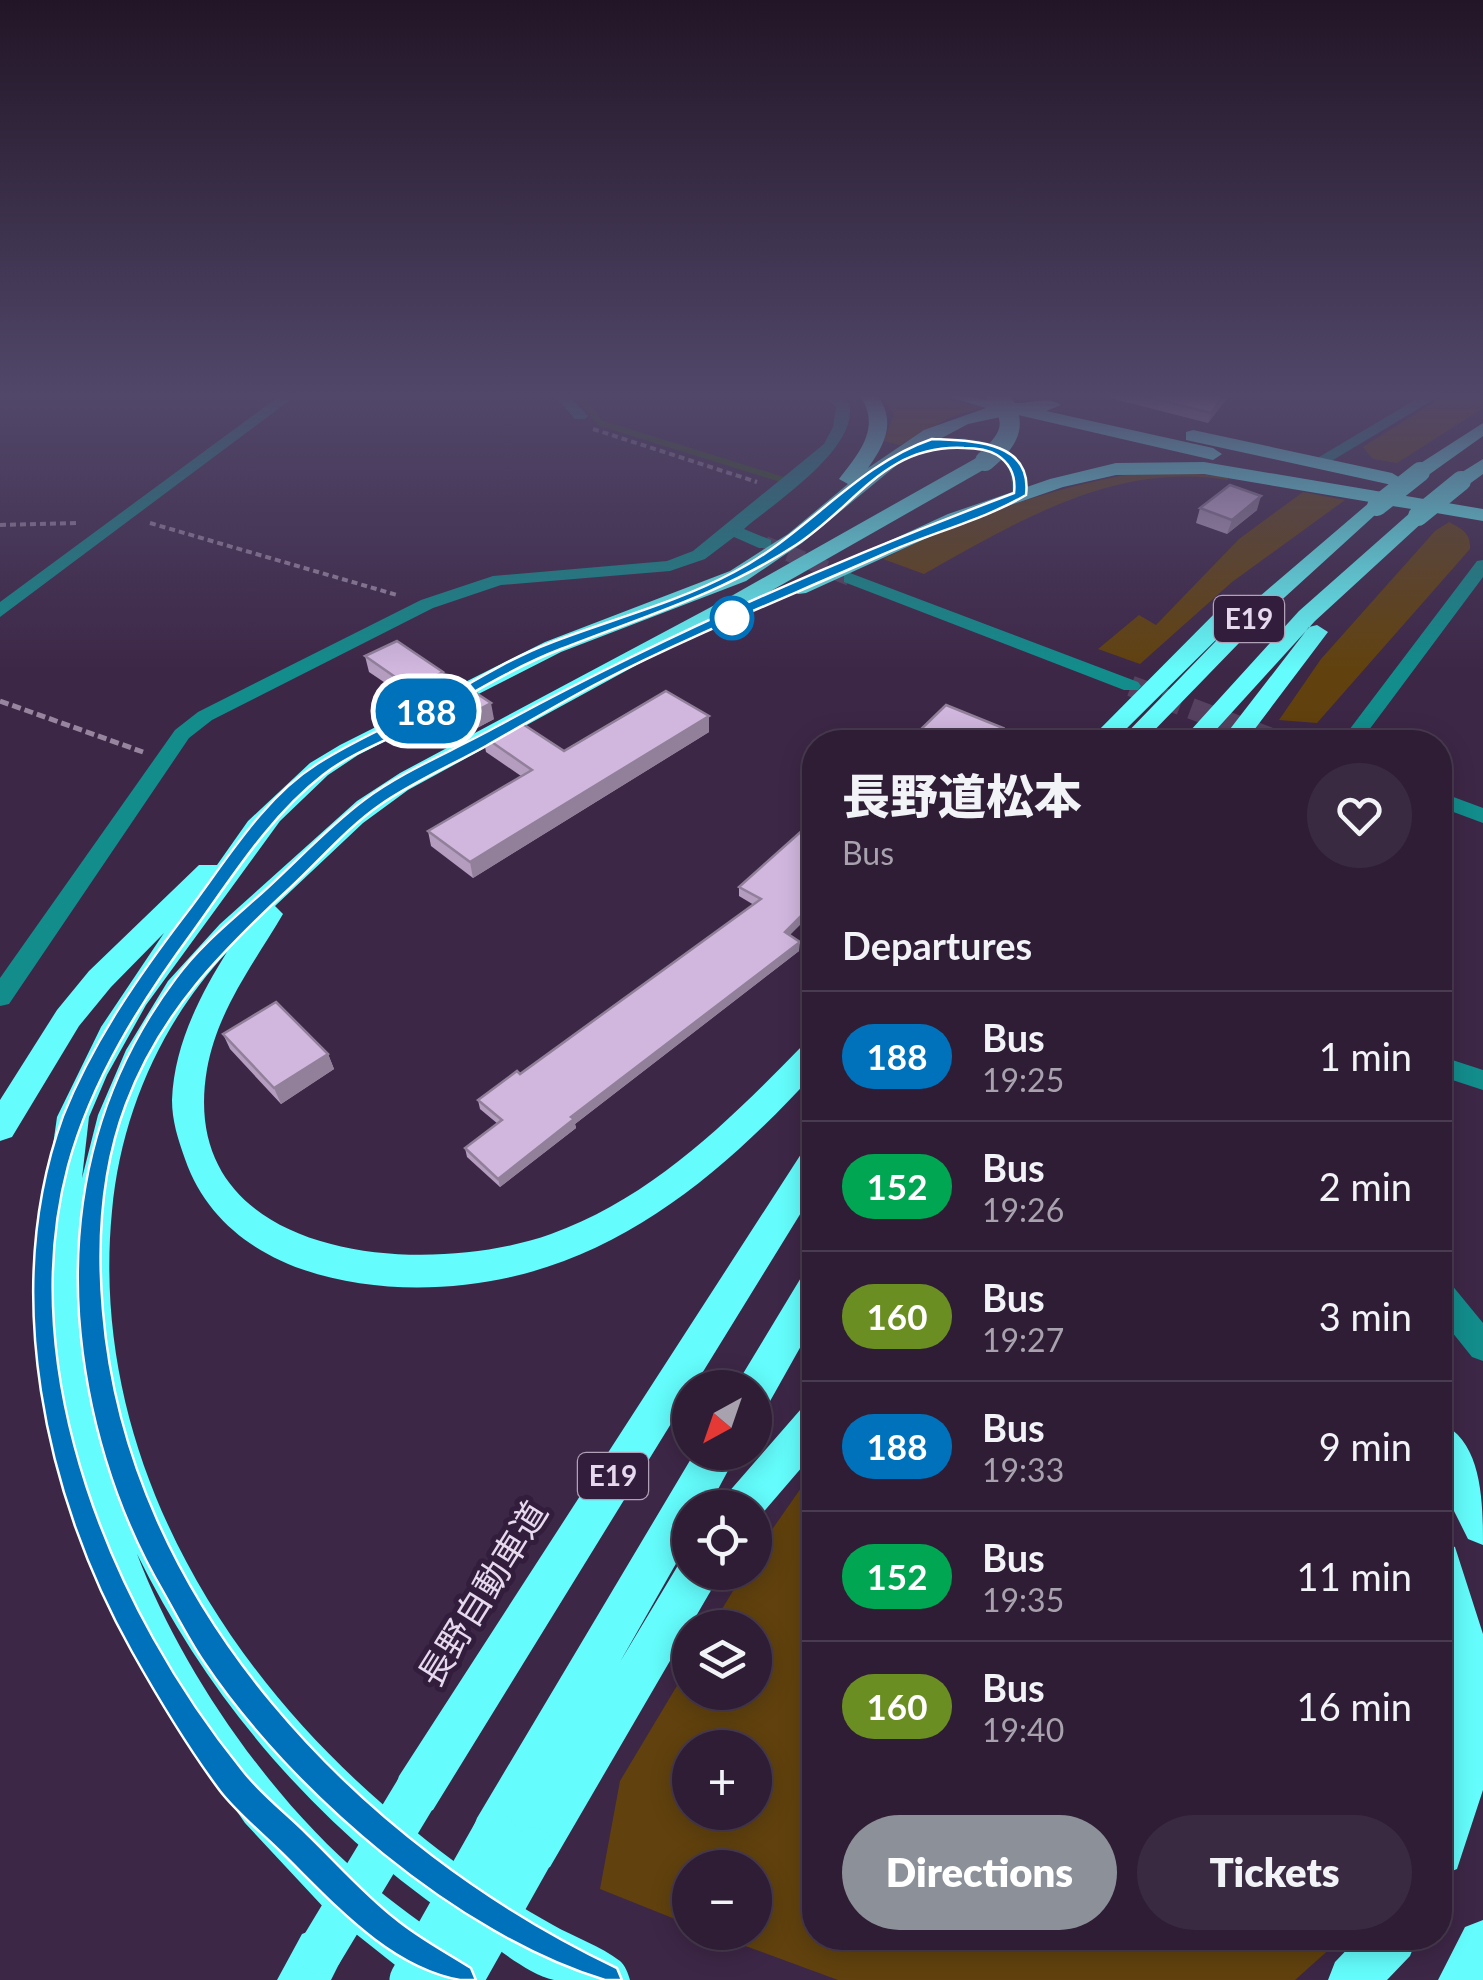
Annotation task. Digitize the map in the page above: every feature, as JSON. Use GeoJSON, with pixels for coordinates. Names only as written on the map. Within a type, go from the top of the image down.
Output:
{"type":"FeatureCollection","features":[{"type":"Feature","properties":{"kind":"highway"},"geometry":{"type":"LineString","coordinates":[[807,532],[843,486]]}},
{"type":"Feature","properties":{"kind":"highway"},"geometry":{"type":"LineString","coordinates":[[0,1128],[68,1018],[100,979],[320,769],[349,750],[550,648],[711,589],[768,559],[807,532],[859,486]]}},
{"type":"Feature","properties":{"kind":"highway"},"geometry":{"type":"LineString","coordinates":[[605,1980],[541,1949],[426,1870],[274,1728],[214,1652],[161,1562],[128,1487],[106,1415],[94,1349],[90,1220],[98,1166],[114,1107],[156,1022],[182,983],[214,948],[350,822],[395,786],[940,486]]}},
{"type":"Feature","properties":{"kind":"highway"},"geometry":{"type":"LineString","coordinates":[[598,677],[909,537],[1051,486]]}},
{"type":"Feature","properties":{"kind":"highway"},"geometry":{"type":"LineString","coordinates":[[1324,486],[1483,514]]}},
{"type":"Feature","properties":{"kind":"highway"},"geometry":{"type":"LineString","coordinates":[[1368,486],[1483,514]]}},
{"type":"Feature","properties":{"kind":"highway","name":"E19"},"geometry":{"type":"LineString","coordinates":[[1142,730],[1266,602],[1402,486]]}},
{"type":"Feature","properties":{"kind":"highway"},"geometry":{"type":"LineString","coordinates":[[1425,486],[1483,499]]}},
{"type":"Feature","properties":{"kind":"highway","name":"E19"},"geometry":{"type":"LineString","coordinates":[[1203,730],[1307,616],[1454,486]]}},
{"type":"Feature","properties":{"kind":"highway"},"geometry":{"type":"LineString","coordinates":[[1241,730],[1268,692],[1418,516]]}},
{"type":"Feature","properties":{"kind":"highway"},"geometry":{"type":"LineString","coordinates":[[1111,730],[1238,602],[1266,602]]}},
{"type":"Feature","properties":{"kind":"highway"},"geometry":{"type":"LineString","coordinates":[[270,815],[144,983],[102,1055],[74,1116],[56,1171],[46,1232],[42,1294],[47,1370],[62,1448],[84,1520],[119,1602],[169,1690],[234,1784],[298,1851],[386,1932],[460,1980],[514,1843],[686,1590]]}},
{"type":"Feature","properties":{"kind":"highway"},"geometry":{"type":"LineString","coordinates":[[350,822],[253,935],[228,972],[198,1047],[190,1088],[191,1129],[204,1170],[228,1205],[264,1236],[306,1255],[371,1270],[460,1271],[514,1261],[626,1217],[673,1187],[721,1149],[802,1066]]}},
{"type":"Feature","properties":{"kind":"highway","name":"長野自動車道"},"geometry":{"type":"LineString","coordinates":[[311,1966],[802,1182]]}},
{"type":"Feature","properties":{"kind":"highway"},"geometry":{"type":"LineString","coordinates":[[767,1370],[802,1309]]}},
{"type":"Feature","properties":{"kind":"highway"},"geometry":{"type":"LineString","coordinates":[[756,1490],[802,1437]]}},
{"type":"Feature","properties":{"kind":"highway"},"geometry":{"type":"LineString","coordinates":[[1452,1465],[1483,1524]]}},
{"type":"Feature","properties":{"kind":"highway","name":"E19"},"geometry":{"type":"LineString","coordinates":[[412,1980],[514,1843],[709,1470]]}},
{"type":"Feature","properties":{"kind":"highway"},"geometry":{"type":"LineString","coordinates":[[1452,1603],[1462,1637],[1469,1703],[1464,1770],[1452,1811]]}},
{"type":"Feature","properties":{"kind":"highway"},"geometry":{"type":"LineString","coordinates":[[1463,1980],[1483,1946]]}},
{"type":"Feature","properties":{"kind":"highway"},"geometry":{"type":"LineString","coordinates":[[1353,1980],[1381,1950]]}},
{"type":"Feature","properties":{"kind":"street"},"geometry":{"type":"LineString","coordinates":[[0,611],[166,486]]}},
{"type":"Feature","properties":{"kind":"street"},"geometry":{"type":"LineString","coordinates":[[0,996],[182,734],[205,716],[427,604],[499,580],[670,566],[699,554],[786,486]]}},
{"type":"Feature","properties":{"kind":"street"},"geometry":{"type":"LineString","coordinates":[[1020,495],[1021,486]]}},
{"type":"Feature","properties":{"kind":"street"},"geometry":{"type":"LineString","coordinates":[[732,530],[766,544]]}},
{"type":"Feature","properties":{"kind":"street"},"geometry":{"type":"LineString","coordinates":[[1359,730],[1483,565]]}},
{"type":"Feature","properties":{"kind":"street"},"geometry":{"type":"LineString","coordinates":[[850,578],[1130,686]]}},
{"type":"Feature","properties":{"kind":"street"},"geometry":{"type":"LineString","coordinates":[[1452,804],[1483,816]]}},
{"type":"Feature","properties":{"kind":"street"},"geometry":{"type":"LineString","coordinates":[[1452,1070],[1483,1080]]}},
{"type":"Feature","properties":{"kind":"street"},"geometry":{"type":"LineString","coordinates":[[1452,1309],[1483,1347]]}},
{"type":"Feature","properties":{"kind":"path"},"geometry":{"type":"LineString","coordinates":[[771,486],[782,490]]}},
{"type":"Feature","properties":{"kind":"path"},"geometry":{"type":"LineString","coordinates":[[0,525],[146,522],[427,604]]}},
{"type":"Feature","properties":{"kind":"path"},"geometry":{"type":"LineString","coordinates":[[0,701],[163,760]]}},
{"type":"Feature","properties":{"kind":"shaded area"},"geometry":{"type":"Polygon","coordinates":[[[1077,486],[1110,486],[1032,516],[924,574],[883,559],[948,529],[1077,486]]]}},
{"type":"Feature","properties":{"kind":"shaded area"},"geometry":{"type":"Polygon","coordinates":[[[1303,492],[1345,500],[1232,582],[1140,664],[1098,649],[1139,615],[1156,625],[1239,539],[1303,492]]]}},
{"type":"Feature","properties":{"kind":"shaded area"},"geometry":{"type":"Polygon","coordinates":[[[1449,522],[1467,535],[1470,549],[1317,723],[1279,720],[1321,659],[1435,531],[1449,522]]]}},
{"type":"Feature","properties":{"kind":"shaded area"},"geometry":{"type":"Polygon","coordinates":[[[802,1487],[802,1950],[1329,1950],[1295,1980],[838,1980],[756,1950],[772,1950],[772,1850],[672,1850],[672,1918],[600,1889],[620,1781],[672,1694],[672,1710],[772,1710],[772,1610],[721,1610],[734,1590],[772,1590],[772,1530],[802,1487]]]}},
{"type":"Feature","properties":{"kind":"building"},"geometry":{"type":"Polygon","coordinates":[[[1228,486],[1261,496],[1232,520],[1200,508],[1228,486]]]}},
{"type":"Feature","properties":{"kind":"building"},"geometry":{"type":"Polygon","coordinates":[[[397,641],[443,672],[411,688],[365,656],[397,641]]]}},
{"type":"Feature","properties":{"kind":"building"},"geometry":{"type":"Polygon","coordinates":[[[467,687],[491,703],[459,720],[434,703],[467,687]]]}},
{"type":"Feature","properties":{"kind":"building"},"geometry":{"type":"Polygon","coordinates":[[[666,691],[709,716],[470,862],[428,831],[532,770],[483,736],[515,719],[564,751],[666,691]]]}},
{"type":"Feature","properties":{"kind":"building"},"geometry":{"type":"Polygon","coordinates":[[[946,705],[1003,728],[1001,730],[920,730],[946,705]]]}},
{"type":"Feature","properties":{"kind":"building"},"geometry":{"type":"Polygon","coordinates":[[[802,831],[802,915],[785,932],[800,942],[571,1117],[574,1119],[498,1179],[465,1148],[502,1120],[478,1100],[517,1071],[520,1074],[761,899],[739,887],[802,831]]]}},
{"type":"Feature","properties":{"kind":"building"},"geometry":{"type":"Polygon","coordinates":[[[276,1002],[328,1054],[274,1088],[223,1034],[276,1002]]]}},
{"type":"Feature","properties":{"kind":"tunnel"},"geometry":{"type":"LineString","coordinates":[[765,544],[850,578]]}},
{"type":"Feature","properties":{"kind":"tunnel"},"geometry":{"type":"LineString","coordinates":[[1131,686],[1249,730]]}},
{"type":"Feature","properties":{"kind":"bus line","name":"188"},"geometry":{"type":"LineString","coordinates":[[460,1980],[386,1932],[298,1851],[234,1784],[169,1690],[119,1602],[84,1520],[62,1448],[47,1370],[42,1294],[46,1232],[56,1171],[94,1071],[144,983],[270,815],[293,791],[349,750],[550,648],[680,602],[742,574],[807,532],[859,486]]}},
{"type":"Feature","properties":{"kind":"bus line","name":"188"},"geometry":{"type":"LineString","coordinates":[[605,1980],[541,1949],[426,1870],[336,1790],[274,1728],[214,1652],[161,1562],[128,1487],[106,1415],[94,1349],[90,1220],[98,1166],[114,1107],[156,1022],[182,983],[214,948],[350,822],[395,786],[598,677],[909,537],[1020,495],[1021,486]]}}]}
